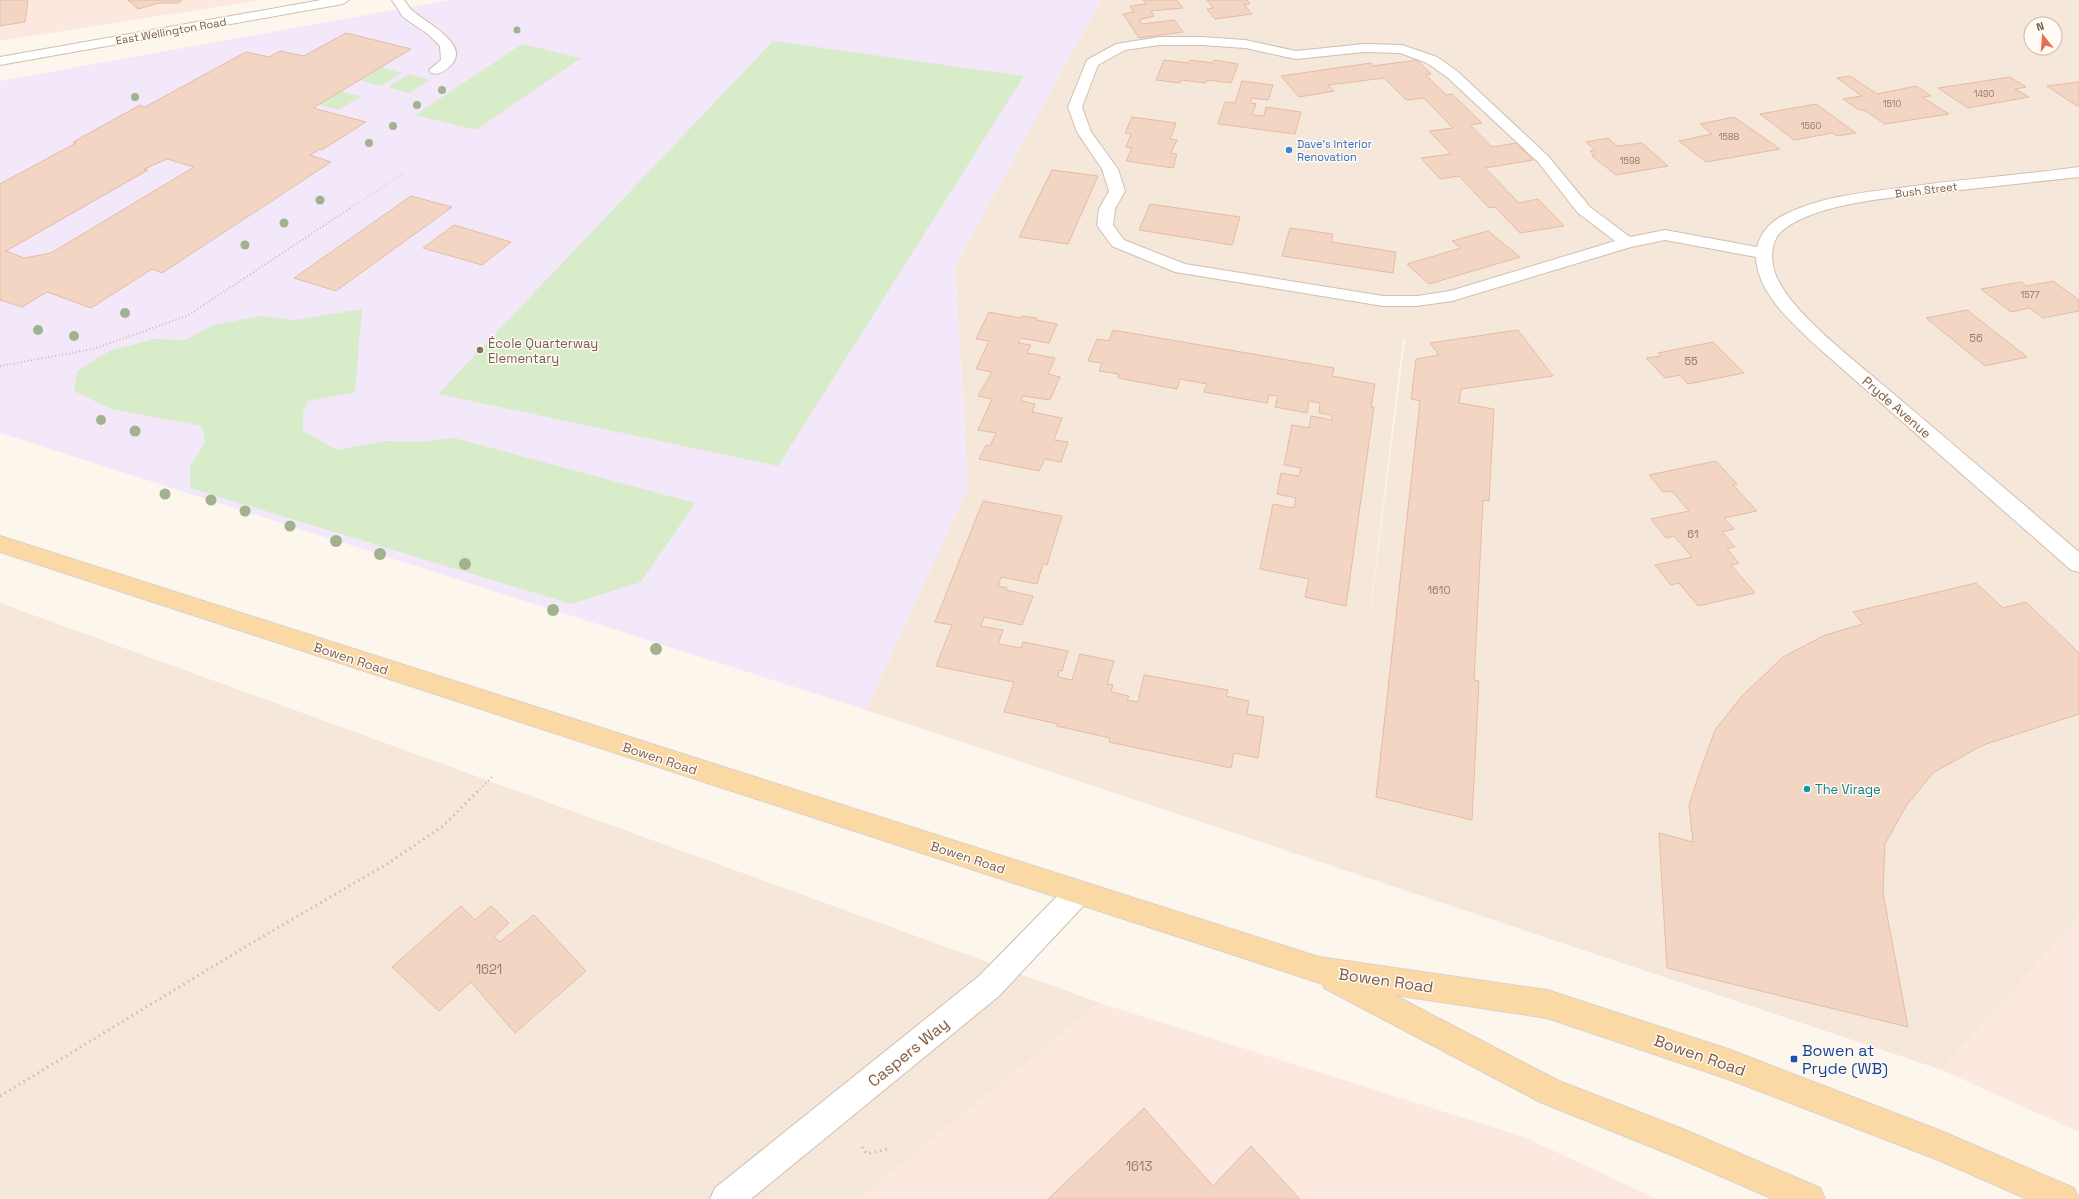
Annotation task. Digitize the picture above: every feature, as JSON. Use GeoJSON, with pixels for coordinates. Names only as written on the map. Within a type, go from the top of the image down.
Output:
{"type":"FeatureCollection","features":[{"type":"Feature","properties":{"kind":"main road","name":"Bowen Road"},"geometry":{"type":"LineString","coordinates":[[0,544],[1319,970],[1547,1004],[1728,1064],[1941,1146],[2063,1199]]}},
{"type":"Feature","properties":{"kind":"main road","name":"Bowen Road"},"geometry":{"type":"LineString","coordinates":[[1319,970],[1550,1092],[1686,1145],[1809,1199]]}},
{"type":"Feature","properties":{"kind":"street","name":"East Wellington Road"},"geometry":{"type":"LineString","coordinates":[[0,61],[343,0]]}},
{"type":"Feature","properties":{"kind":"street"},"geometry":{"type":"LineString","coordinates":[[398,0],[408,14],[434,32],[447,45],[448,61],[436,70]]}},
{"type":"Feature","properties":{"kind":"street"},"geometry":{"type":"LineString","coordinates":[[1627,243],[1584,210],[1543,159],[1452,74],[1432,60],[1402,49],[1364,48],[1296,55],[1245,44],[1202,41],[1160,42],[1121,47],[1092,63],[1075,107],[1084,132],[1110,169],[1117,191],[1107,209],[1105,226],[1118,243],[1181,268],[1382,301],[1417,301],[1452,296],[1627,243],[1665,235],[1763,253]]}},
{"type":"Feature","properties":{"kind":"street","name":"Bush Street"},"geometry":{"type":"LineString","coordinates":[[1763,253],[1766,240],[1777,226],[1800,213],[1842,202],[1898,192],[2079,172]]}},
{"type":"Feature","properties":{"kind":"street","name":"Pryde Avenue"},"geometry":{"type":"LineString","coordinates":[[1763,253],[1765,270],[1774,289],[1798,317],[1836,354],[2079,564]]}},
{"type":"Feature","properties":{"kind":"street","name":"Caspers Way"},"geometry":{"type":"LineString","coordinates":[[726,1199],[989,986],[1078,893]]}},
{"type":"Feature","properties":{"kind":"path"},"geometry":{"type":"LineString","coordinates":[[0,366],[93,349],[187,316],[405,172]]}},
{"type":"Feature","properties":{"kind":"path"},"geometry":{"type":"LineString","coordinates":[[0,1096],[250,944],[387,864],[443,826],[492,777]]}},
{"type":"Feature","properties":{"kind":"shaded area"},"geometry":{"type":"Polygon","coordinates":[[[0,0],[261,0],[0,41],[0,0]]]}},
{"type":"Feature","properties":{"kind":"shaded area","name":"École Quarterway Elementary"},"geometry":{"type":"Polygon","coordinates":[[[449,0],[1101,0],[955,266],[968,487],[866,710],[0,433],[0,81],[449,0]]]}},
{"type":"Feature","properties":{"kind":"shaded area"},"geometry":{"type":"Polygon","coordinates":[[[1101,0],[2079,0],[2079,917],[1942,1070],[866,710],[968,487],[955,266],[1101,0]],[[1390,337],[1403,339],[1362,677],[1405,339],[1390,337]]]}},
{"type":"Feature","properties":{"kind":"shaded area"},"geometry":{"type":"Polygon","coordinates":[[[0,603],[1100,1003],[859,1199],[0,1199],[0,603]]]}},
{"type":"Feature","properties":{"kind":"shaded area"},"geometry":{"type":"Polygon","coordinates":[[[2079,917],[2079,1132],[1942,1070],[2079,917]]]}},
{"type":"Feature","properties":{"kind":"shaded area"},"geometry":{"type":"Polygon","coordinates":[[[1100,1003],[1524,1137],[1657,1199],[859,1199],[1100,1003]]]}},
{"type":"Feature","properties":{"kind":"green space"},"geometry":{"type":"Polygon","coordinates":[[[773,41],[1024,76],[778,466],[438,394],[773,41]]]}},
{"type":"Feature","properties":{"kind":"green space"},"geometry":{"type":"Polygon","coordinates":[[[522,44],[581,58],[476,130],[415,115],[522,44]]]}},
{"type":"Feature","properties":{"kind":"green space"},"geometry":{"type":"Polygon","coordinates":[[[381,67],[402,73],[381,86],[359,80],[381,67]]]}},
{"type":"Feature","properties":{"kind":"green space"},"geometry":{"type":"Polygon","coordinates":[[[409,74],[430,80],[409,93],[388,87],[409,74]]]}},
{"type":"Feature","properties":{"kind":"green space"},"geometry":{"type":"Polygon","coordinates":[[[340,91],[361,96],[339,110],[317,104],[340,91]]]}},
{"type":"Feature","properties":{"kind":"green space"},"geometry":{"type":"Polygon","coordinates":[[[362,309],[355,392],[308,401],[303,412],[303,431],[337,450],[386,441],[417,442],[454,438],[695,503],[641,582],[571,604],[190,488],[190,467],[205,442],[202,426],[111,409],[74,391],[77,371],[109,351],[154,339],[185,340],[213,325],[260,316],[295,320],[362,309]]]}},
{"type":"Feature","properties":{"kind":"building"},"geometry":{"type":"Polygon","coordinates":[[[0,0],[28,0],[25,22],[0,26],[0,0]]]}},
{"type":"Feature","properties":{"kind":"building"},"geometry":{"type":"Polygon","coordinates":[[[128,0],[182,0],[179,3],[159,3],[138,9],[128,0]]]}},
{"type":"Feature","properties":{"kind":"building"},"geometry":{"type":"Polygon","coordinates":[[[1143,0],[1177,0],[1183,8],[1151,11],[1154,16],[1139,20],[1142,24],[1174,20],[1183,32],[1139,38],[1123,14],[1134,12],[1130,6],[1146,4],[1143,0]]]}},
{"type":"Feature","properties":{"kind":"building"},"geometry":{"type":"Polygon","coordinates":[[[1207,0],[1247,0],[1250,4],[1244,4],[1252,14],[1215,19],[1207,9],[1213,8],[1207,0]]]}},
{"type":"Feature","properties":{"kind":"building"},"geometry":{"type":"Polygon","coordinates":[[[346,33],[411,49],[313,108],[366,122],[322,150],[320,149],[310,155],[331,162],[162,273],[152,269],[91,308],[47,292],[22,307],[0,300],[0,184],[76,143],[73,142],[140,105],[145,107],[246,52],[269,57],[280,51],[304,56],[346,33]],[[167,159],[144,169],[148,170],[6,251],[24,258],[51,253],[194,167],[167,159]]]}},
{"type":"Feature","properties":{"kind":"building"},"geometry":{"type":"Polygon","coordinates":[[[1164,60],[1188,63],[1190,60],[1213,63],[1214,60],[1238,64],[1231,83],[1207,80],[1206,83],[1181,80],[1180,83],[1156,80],[1164,60]]]}},
{"type":"Feature","properties":{"kind":"building"},"geometry":{"type":"Polygon","coordinates":[[[1417,60],[1431,74],[1426,75],[1446,95],[1452,94],[1482,123],[1470,125],[1492,147],[1516,143],[1533,160],[1485,168],[1519,203],[1538,199],[1564,226],[1520,233],[1495,207],[1489,208],[1459,176],[1440,179],[1421,158],[1451,154],[1429,131],[1453,128],[1424,98],[1406,100],[1384,78],[1328,85],[1334,91],[1299,97],[1281,76],[1371,63],[1373,66],[1417,60]]]}},
{"type":"Feature","properties":{"kind":"building"},"geometry":{"type":"Polygon","coordinates":[[[1850,76],[1877,94],[1916,86],[1931,96],[1922,97],[1949,114],[1885,124],[1864,110],[1859,110],[1843,99],[1862,96],[1837,78],[1850,76]]]}},
{"type":"Feature","properties":{"kind":"building"},"geometry":{"type":"Polygon","coordinates":[[[2010,77],[2026,87],[2015,89],[2029,97],[1968,108],[1938,88],[2010,77]]]}},
{"type":"Feature","properties":{"kind":"building"},"geometry":{"type":"Polygon","coordinates":[[[1242,81],[1273,85],[1268,100],[1252,98],[1250,103],[1256,104],[1252,115],[1264,116],[1266,107],[1301,112],[1295,134],[1218,124],[1225,102],[1235,103],[1242,81]]]}},
{"type":"Feature","properties":{"kind":"building"},"geometry":{"type":"Polygon","coordinates":[[[2079,82],[2079,106],[2047,86],[2079,82]]]}},
{"type":"Feature","properties":{"kind":"building"},"geometry":{"type":"Polygon","coordinates":[[[1816,104],[1856,133],[1837,136],[1833,133],[1794,140],[1760,114],[1816,104]]]}},
{"type":"Feature","properties":{"kind":"building"},"geometry":{"type":"Polygon","coordinates":[[[1132,117],[1176,123],[1170,139],[1177,140],[1171,153],[1177,154],[1173,168],[1126,161],[1132,148],[1126,147],[1131,134],[1125,133],[1132,117]]]}},
{"type":"Feature","properties":{"kind":"building"},"geometry":{"type":"Polygon","coordinates":[[[1734,117],[1780,149],[1706,162],[1679,141],[1712,134],[1700,124],[1734,117]]]}},
{"type":"Feature","properties":{"kind":"building"},"geometry":{"type":"Polygon","coordinates":[[[1608,138],[1617,146],[1642,143],[1668,166],[1616,175],[1592,156],[1595,156],[1590,151],[1595,150],[1586,142],[1608,138]]]}},
{"type":"Feature","properties":{"kind":"building"},"geometry":{"type":"Polygon","coordinates":[[[1052,170],[1098,176],[1068,244],[1019,237],[1052,170]]]}},
{"type":"Feature","properties":{"kind":"building"},"geometry":{"type":"Polygon","coordinates":[[[411,196],[452,207],[336,291],[294,278],[411,196]]]}},
{"type":"Feature","properties":{"kind":"building"},"geometry":{"type":"Polygon","coordinates":[[[1150,204],[1240,217],[1232,245],[1139,230],[1150,204]]]}},
{"type":"Feature","properties":{"kind":"building"},"geometry":{"type":"Polygon","coordinates":[[[454,225],[511,242],[482,265],[423,248],[454,225]]]}},
{"type":"Feature","properties":{"kind":"building"},"geometry":{"type":"Polygon","coordinates":[[[1290,228],[1333,234],[1331,242],[1396,252],[1393,273],[1282,256],[1290,228]]]}},
{"type":"Feature","properties":{"kind":"building"},"geometry":{"type":"Polygon","coordinates":[[[1488,231],[1520,257],[1429,284],[1407,264],[1461,248],[1452,241],[1488,231]]]}},
{"type":"Feature","properties":{"kind":"building"},"geometry":{"type":"Polygon","coordinates":[[[2053,281],[2079,300],[2079,311],[2043,318],[2029,308],[2011,312],[1981,289],[2021,282],[2027,286],[2053,281]]]}},
{"type":"Feature","properties":{"kind":"building"},"geometry":{"type":"Polygon","coordinates":[[[1967,310],[2027,357],[1985,366],[1926,318],[1967,310]]]}},
{"type":"Feature","properties":{"kind":"building"},"geometry":{"type":"Polygon","coordinates":[[[989,312],[1021,318],[1022,316],[1037,318],[1036,320],[1057,324],[1049,343],[1021,338],[1018,343],[1031,345],[1027,353],[1055,358],[1048,374],[1060,377],[1050,400],[1023,396],[1021,401],[1035,404],[1032,412],[1062,418],[1054,440],[1068,442],[1061,462],[1045,459],[1039,471],[979,459],[986,445],[990,446],[996,433],[978,430],[992,399],[978,396],[992,372],[976,369],[989,341],[976,339],[989,312]]]}},
{"type":"Feature","properties":{"kind":"building"},"geometry":{"type":"Polygon","coordinates":[[[1113,330],[1334,368],[1332,376],[1375,384],[1371,407],[1374,407],[1346,606],[1305,597],[1309,579],[1260,569],[1273,504],[1294,508],[1296,498],[1277,494],[1281,473],[1299,476],[1301,468],[1284,465],[1292,425],[1309,428],[1311,416],[1332,420],[1332,415],[1319,413],[1320,403],[1309,401],[1307,413],[1275,407],[1278,396],[1269,395],[1267,403],[1204,392],[1207,384],[1180,379],[1177,389],[1118,378],[1119,374],[1099,371],[1102,363],[1088,361],[1097,339],[1109,341],[1113,330]]]}},
{"type":"Feature","properties":{"kind":"building"},"geometry":{"type":"Polygon","coordinates":[[[1518,330],[1553,376],[1461,389],[1459,403],[1494,409],[1489,501],[1483,500],[1474,680],[1479,681],[1472,820],[1376,797],[1420,401],[1411,399],[1416,359],[1439,355],[1430,343],[1518,330]]]}},
{"type":"Feature","properties":{"kind":"building"},"geometry":{"type":"Polygon","coordinates":[[[1713,342],[1744,373],[1688,384],[1680,375],[1665,378],[1646,358],[1661,356],[1658,353],[1713,342]]]}},
{"type":"Feature","properties":{"kind":"building"},"geometry":{"type":"Polygon","coordinates":[[[1716,461],[1737,484],[1733,485],[1757,511],[1724,518],[1734,529],[1722,532],[1735,547],[1727,549],[1739,563],[1731,565],[1755,593],[1698,606],[1679,583],[1671,585],[1655,565],[1692,557],[1674,536],[1666,538],[1651,519],[1689,511],[1672,491],[1663,492],[1649,475],[1716,461]]]}},
{"type":"Feature","properties":{"kind":"building"},"geometry":{"type":"Polygon","coordinates":[[[983,501],[1062,516],[1047,565],[1043,564],[1037,584],[1001,577],[998,586],[1007,588],[1006,590],[1033,596],[1022,625],[984,617],[981,626],[1003,630],[998,644],[1021,648],[1023,642],[1068,651],[1062,671],[1059,670],[1058,677],[1072,680],[1080,654],[1114,661],[1107,684],[1113,685],[1111,692],[1129,696],[1127,700],[1138,702],[1144,675],[1228,690],[1226,696],[1249,701],[1247,714],[1264,717],[1258,758],[1234,753],[1231,768],[1109,742],[1110,738],[1057,726],[1058,724],[1004,712],[1014,682],[936,666],[952,625],[935,622],[983,501]]]}},
{"type":"Feature","properties":{"kind":"building","name":"The Virage"},"geometry":{"type":"Polygon","coordinates":[[[1976,583],[2003,608],[2026,602],[2079,653],[2079,714],[1983,745],[1933,773],[1906,806],[1885,844],[1883,893],[1908,1027],[1667,968],[1659,833],[1693,842],[1689,805],[1699,774],[1715,730],[1742,696],[1783,657],[1825,635],[1863,624],[1853,612],[1976,583]]]}},
{"type":"Feature","properties":{"kind":"building"},"geometry":{"type":"Polygon","coordinates":[[[461,906],[475,920],[491,906],[509,923],[494,937],[500,942],[534,915],[586,971],[515,1033],[471,982],[439,1011],[392,967],[461,906]]]}},
{"type":"Feature","properties":{"kind":"building"},"geometry":{"type":"Polygon","coordinates":[[[1144,1108],[1213,1186],[1251,1146],[1300,1199],[1048,1199],[1144,1108]]]}},
{"type":"Feature","properties":{"kind":"place","name":"Dave's Interior Renovation"},"geometry":{"type":"Point","coordinates":[1289,150]}},
{"type":"Feature","properties":{"kind":"place","name":"École Quarterway Elementary"},"geometry":{"type":"Point","coordinates":[480,350]}},
{"type":"Feature","properties":{"kind":"place","name":"The Virage"},"geometry":{"type":"Point","coordinates":[1807,789]}},
{"type":"Feature","properties":{"kind":"place","name":"Bowen at Pryde (WB)"},"geometry":{"type":"Point","coordinates":[1794,1059]}}]}
